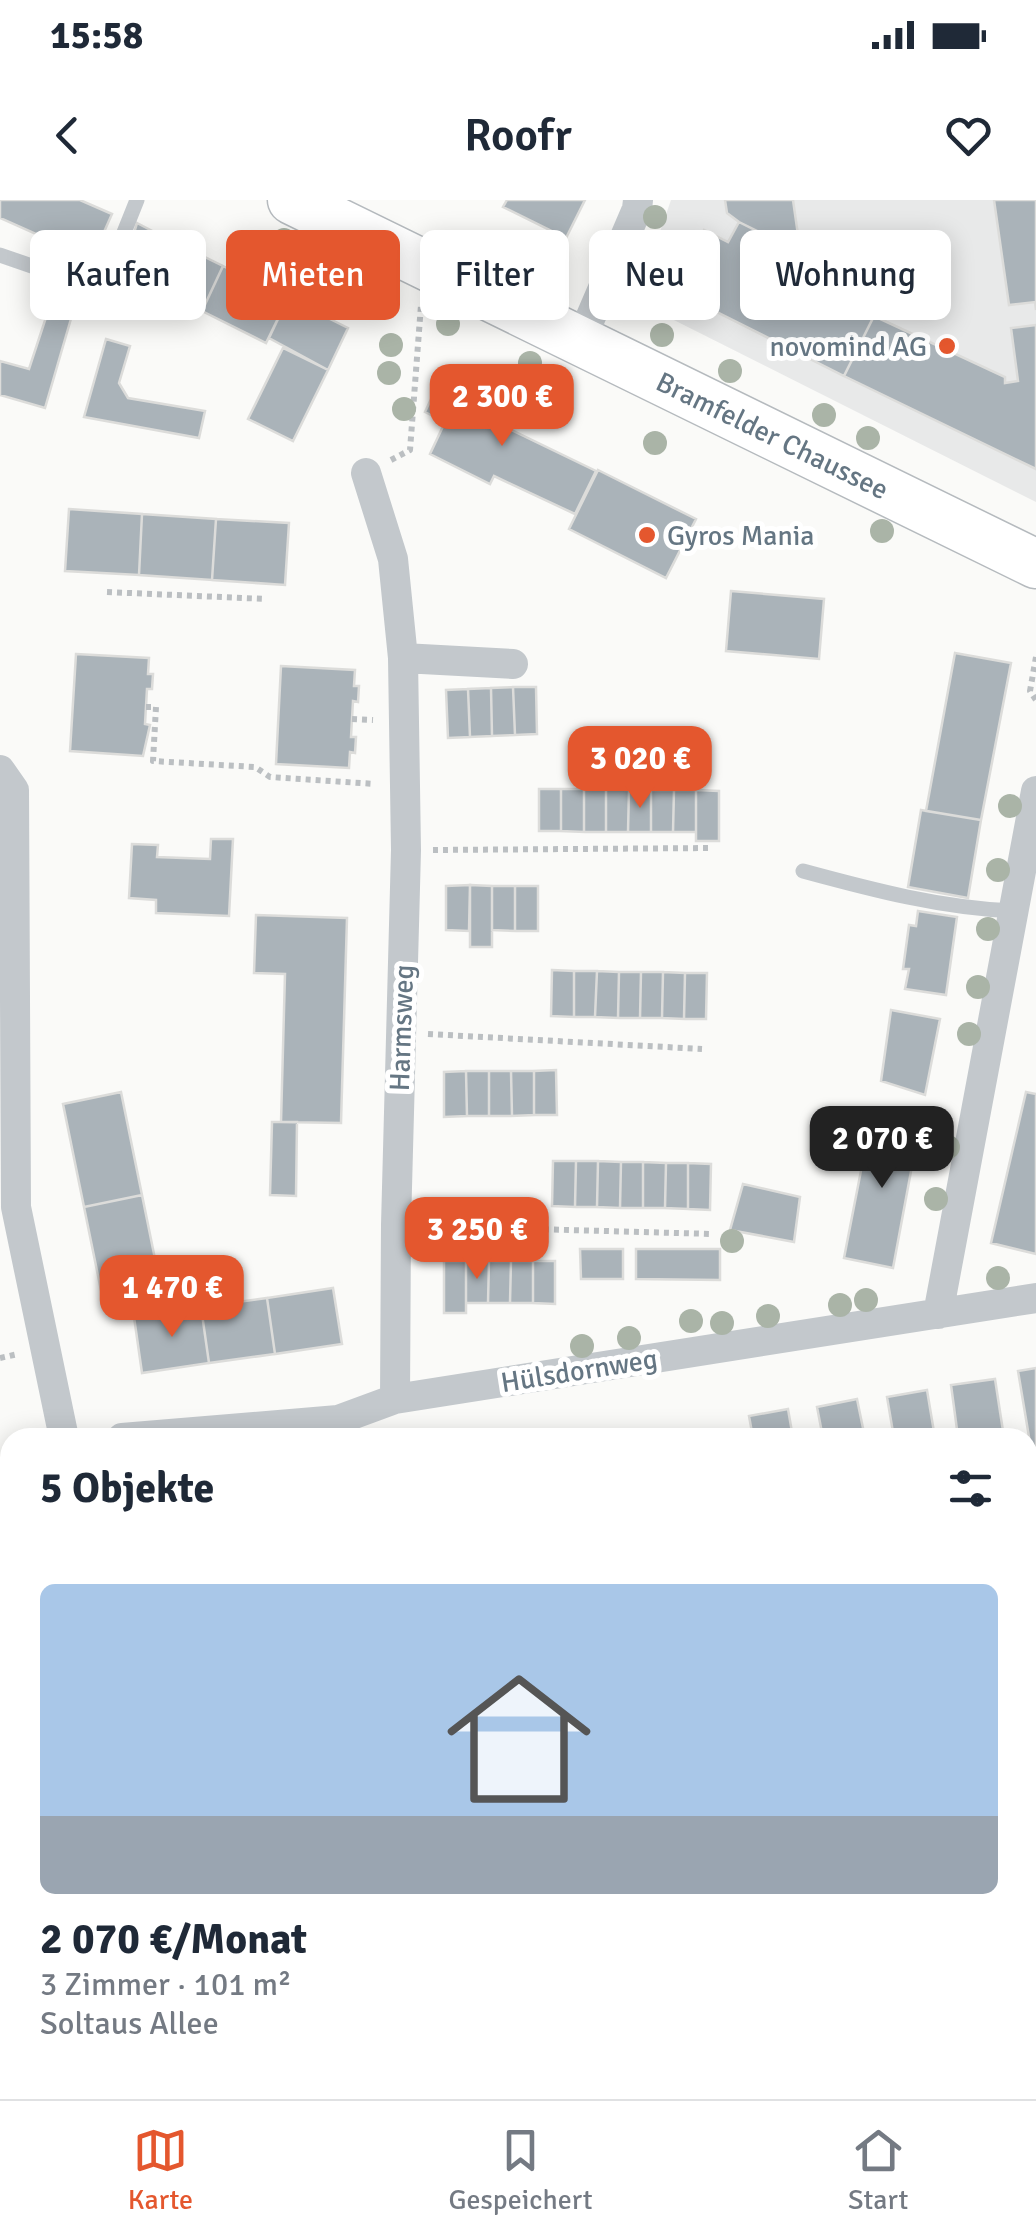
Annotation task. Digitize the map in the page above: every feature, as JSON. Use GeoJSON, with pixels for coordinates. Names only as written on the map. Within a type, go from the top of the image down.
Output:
{"type":"FeatureCollection","features":[{"type":"Feature","properties":{"kind":"main road","name":"Bramfelder Chaussee"},"geometry":{"type":"LineString","coordinates":[[292,200],[420,262]]}},
{"type":"Feature","properties":{"kind":"main road","name":"Bramfelder Chaussee"},"geometry":{"type":"LineString","coordinates":[[536,320],[1036,564]]}},
{"type":"Feature","properties":{"kind":"street"},"geometry":{"type":"LineString","coordinates":[[580,342],[638,200]]}},
{"type":"Feature","properties":{"kind":"street","name":"Harmsweg"},"geometry":{"type":"LineString","coordinates":[[366,474],[393,559],[403,658],[406,850],[395,1398]]}},
{"type":"Feature","properties":{"kind":"street"},"geometry":{"type":"LineString","coordinates":[[403,658],[513,664]]}},
{"type":"Feature","properties":{"kind":"street"},"geometry":{"type":"LineString","coordinates":[[0,770],[14,790],[8,1208],[62,1428]]}},
{"type":"Feature","properties":{"kind":"street"},"geometry":{"type":"LineString","coordinates":[[938,1314],[1036,793]]}},
{"type":"Feature","properties":{"kind":"street","name":"Hülsdornweg"},"geometry":{"type":"LineString","coordinates":[[344,1428],[395,1398],[1036,1298]]}},
{"type":"Feature","properties":{"kind":"lane"},"geometry":{"type":"LineString","coordinates":[[0,255],[101,290],[137,200]]}},
{"type":"Feature","properties":{"kind":"lane"},"geometry":{"type":"LineString","coordinates":[[803,871],[895,896],[966,909],[1014,910]]}},
{"type":"Feature","properties":{"kind":"path"},"geometry":{"type":"LineString","coordinates":[[366,474],[410,450],[420,317]]}},
{"type":"Feature","properties":{"kind":"path"},"geometry":{"type":"LineString","coordinates":[[107,592],[266,598]]}},
{"type":"Feature","properties":{"kind":"path"},"geometry":{"type":"LineString","coordinates":[[1036,657],[1030,691],[1036,700]]}},
{"type":"Feature","properties":{"kind":"path"},"geometry":{"type":"LineString","coordinates":[[146,707],[156,708],[152,761],[255,768],[270,777],[406,786]]}},
{"type":"Feature","properties":{"kind":"path"},"geometry":{"type":"LineString","coordinates":[[406,850],[712,848]]}},
{"type":"Feature","properties":{"kind":"path"},"geometry":{"type":"LineString","coordinates":[[401,1032],[702,1049]]}},
{"type":"Feature","properties":{"kind":"path"},"geometry":{"type":"LineString","coordinates":[[396,1225],[713,1234]]}},
{"type":"Feature","properties":{"kind":"shaded area","name":"novomind AG"},"geometry":{"type":"Polygon","coordinates":[[[671,200],[1036,200],[1036,502],[674,320],[720,320],[720,230],[661,230],[671,200]]]}},
{"type":"Feature","properties":{"kind":"building"},"geometry":{"type":"Polygon","coordinates":[[[0,200],[80,200],[112,214],[105,230],[30,231],[0,218],[0,200]]]}},
{"type":"Feature","properties":{"kind":"building"},"geometry":{"type":"Polygon","coordinates":[[[507,200],[585,200],[569,232],[550,230],[503,207],[507,200]]]}},
{"type":"Feature","properties":{"kind":"building"},"geometry":{"type":"Polygon","coordinates":[[[725,200],[793,200],[797,230],[755,230],[727,213],[725,200]]]}},
{"type":"Feature","properties":{"kind":"building"},"geometry":{"type":"Polygon","coordinates":[[[994,200],[1036,200],[1036,310],[1035,302],[1009,305],[994,200]]]}},
{"type":"Feature","properties":{"kind":"building"},"geometry":{"type":"Polygon","coordinates":[[[739,222],[755,230],[740,230],[740,320],[872,320],[844,376],[720,314],[720,238],[728,242],[739,222]]]}},
{"type":"Feature","properties":{"kind":"building"},"geometry":{"type":"Polygon","coordinates":[[[206,258],[223,266],[206,302],[206,258]]]}},
{"type":"Feature","properties":{"kind":"building"},"geometry":{"type":"Polygon","coordinates":[[[223,266],[226,320],[277,320],[266,343],[206,313],[206,302],[223,266]]]}},
{"type":"Feature","properties":{"kind":"building"},"geometry":{"type":"Polygon","coordinates":[[[45,320],[71,320],[45,408],[0,395],[0,361],[29,369],[45,320]]]}},
{"type":"Feature","properties":{"kind":"building"},"geometry":{"type":"Polygon","coordinates":[[[278,320],[332,320],[348,328],[328,370],[269,338],[278,320]]]}},
{"type":"Feature","properties":{"kind":"building"},"geometry":{"type":"Polygon","coordinates":[[[872,320],[883,320],[1005,377],[1005,383],[1018,381],[1011,328],[1036,325],[1036,469],[844,376],[872,320]]]}},
{"type":"Feature","properties":{"kind":"building"},"geometry":{"type":"Polygon","coordinates":[[[106,339],[130,346],[119,383],[128,398],[205,411],[199,438],[84,417],[106,339]]]}},
{"type":"Feature","properties":{"kind":"building"},"geometry":{"type":"Polygon","coordinates":[[[283,348],[328,370],[293,441],[248,419],[283,348]]]}},
{"type":"Feature","properties":{"kind":"building"},"geometry":{"type":"Polygon","coordinates":[[[440,380],[448,380],[504,407],[497,423],[596,471],[575,514],[494,476],[490,484],[430,454],[445,422],[425,412],[440,380]]]}},
{"type":"Feature","properties":{"kind":"building"},"geometry":{"type":"Polygon","coordinates":[[[598,470],[696,519],[666,578],[569,529],[598,470]]]}},
{"type":"Feature","properties":{"kind":"building"},"geometry":{"type":"Polygon","coordinates":[[[69,509],[142,514],[139,575],[65,571],[69,509]]]}},
{"type":"Feature","properties":{"kind":"building"},"geometry":{"type":"Polygon","coordinates":[[[142,514],[216,519],[212,580],[139,575],[142,514]]]}},
{"type":"Feature","properties":{"kind":"building"},"geometry":{"type":"Polygon","coordinates":[[[216,519],[289,523],[285,585],[212,580],[216,519]]]}},
{"type":"Feature","properties":{"kind":"building"},"geometry":{"type":"Polygon","coordinates":[[[731,591],[824,599],[819,659],[726,651],[731,591]]]}},
{"type":"Feature","properties":{"kind":"building"},"geometry":{"type":"Polygon","coordinates":[[[955,653],[1011,663],[981,820],[926,811],[955,653]]]}},
{"type":"Feature","properties":{"kind":"building"},"geometry":{"type":"Polygon","coordinates":[[[76,654],[149,658],[148,674],[153,674],[152,689],[147,689],[145,724],[150,725],[143,756],[70,751],[76,654]]]}},
{"type":"Feature","properties":{"kind":"building"},"geometry":{"type":"Polygon","coordinates":[[[281,666],[355,670],[354,686],[359,686],[358,702],[353,701],[351,737],[356,737],[349,768],[276,764],[281,666]]]}},
{"type":"Feature","properties":{"kind":"building"},"geometry":{"type":"Polygon","coordinates":[[[513,687],[515,735],[492,736],[491,688],[513,687]]]}},
{"type":"Feature","properties":{"kind":"building"},"geometry":{"type":"Polygon","coordinates":[[[513,687],[536,687],[537,734],[515,735],[513,687]]]}},
{"type":"Feature","properties":{"kind":"building"},"geometry":{"type":"Polygon","coordinates":[[[491,688],[492,736],[470,737],[468,689],[491,688]]]}},
{"type":"Feature","properties":{"kind":"building"},"geometry":{"type":"Polygon","coordinates":[[[468,689],[470,737],[448,738],[446,690],[468,689]]]}},
{"type":"Feature","properties":{"kind":"building"},"geometry":{"type":"Polygon","coordinates":[[[539,789],[561,789],[561,831],[539,831],[539,789]]]}},
{"type":"Feature","properties":{"kind":"building"},"geometry":{"type":"Polygon","coordinates":[[[561,789],[584,789],[584,832],[561,831],[561,789]]]}},
{"type":"Feature","properties":{"kind":"building"},"geometry":{"type":"Polygon","coordinates":[[[584,789],[606,789],[606,832],[584,832],[584,789]]]}},
{"type":"Feature","properties":{"kind":"building"},"geometry":{"type":"Polygon","coordinates":[[[606,789],[629,790],[628,832],[606,832],[606,789]]]}},
{"type":"Feature","properties":{"kind":"building"},"geometry":{"type":"Polygon","coordinates":[[[629,790],[651,790],[651,832],[628,832],[629,790]]]}},
{"type":"Feature","properties":{"kind":"building"},"geometry":{"type":"Polygon","coordinates":[[[651,790],[674,790],[673,832],[651,832],[651,790]]]}},
{"type":"Feature","properties":{"kind":"building"},"geometry":{"type":"Polygon","coordinates":[[[674,790],[696,790],[696,832],[673,832],[674,790]]]}},
{"type":"Feature","properties":{"kind":"building"},"geometry":{"type":"Polygon","coordinates":[[[696,790],[719,791],[719,841],[696,841],[696,790]]]}},
{"type":"Feature","properties":{"kind":"building"},"geometry":{"type":"Polygon","coordinates":[[[921,810],[981,820],[968,898],[908,887],[921,810]]]}},
{"type":"Feature","properties":{"kind":"building"},"geometry":{"type":"Polygon","coordinates":[[[211,839],[233,839],[229,916],[156,913],[156,900],[129,898],[132,844],[158,845],[157,857],[210,859],[211,839]]]}},
{"type":"Feature","properties":{"kind":"building"},"geometry":{"type":"Polygon","coordinates":[[[470,885],[469,931],[446,930],[446,886],[470,885]]]}},
{"type":"Feature","properties":{"kind":"building"},"geometry":{"type":"Polygon","coordinates":[[[470,885],[492,886],[492,947],[470,947],[470,885]]]}},
{"type":"Feature","properties":{"kind":"building"},"geometry":{"type":"Polygon","coordinates":[[[492,886],[515,886],[515,931],[492,930],[492,886]]]}},
{"type":"Feature","properties":{"kind":"building"},"geometry":{"type":"Polygon","coordinates":[[[515,886],[538,886],[538,931],[515,931],[515,886]]]}},
{"type":"Feature","properties":{"kind":"building"},"geometry":{"type":"Polygon","coordinates":[[[918,911],[957,917],[946,995],[905,989],[909,969],[903,969],[909,925],[916,926],[918,911]]]}},
{"type":"Feature","properties":{"kind":"building"},"geometry":{"type":"Polygon","coordinates":[[[256,915],[347,918],[341,1123],[281,1122],[285,974],[254,973],[256,915]]]}},
{"type":"Feature","properties":{"kind":"building"},"geometry":{"type":"Polygon","coordinates":[[[552,970],[574,971],[574,1017],[551,1016],[552,970]]]}},
{"type":"Feature","properties":{"kind":"building"},"geometry":{"type":"Polygon","coordinates":[[[574,971],[597,971],[595,1017],[574,1017],[574,971]]]}},
{"type":"Feature","properties":{"kind":"building"},"geometry":{"type":"Polygon","coordinates":[[[597,971],[619,972],[618,1018],[595,1017],[597,971]]]}},
{"type":"Feature","properties":{"kind":"building"},"geometry":{"type":"Polygon","coordinates":[[[619,972],[641,972],[640,1018],[618,1018],[619,972]]]}},
{"type":"Feature","properties":{"kind":"building"},"geometry":{"type":"Polygon","coordinates":[[[641,972],[663,972],[662,1018],[640,1018],[641,972]]]}},
{"type":"Feature","properties":{"kind":"building"},"geometry":{"type":"Polygon","coordinates":[[[663,972],[685,973],[684,1019],[662,1018],[663,972]]]}},
{"type":"Feature","properties":{"kind":"building"},"geometry":{"type":"Polygon","coordinates":[[[685,973],[707,973],[706,1019],[684,1019],[685,973]]]}},
{"type":"Feature","properties":{"kind":"building"},"geometry":{"type":"Polygon","coordinates":[[[891,1010],[940,1019],[925,1095],[881,1081],[891,1010]]]}},
{"type":"Feature","properties":{"kind":"building"},"geometry":{"type":"Polygon","coordinates":[[[556,1070],[557,1115],[534,1115],[534,1071],[556,1070]]]}},
{"type":"Feature","properties":{"kind":"building"},"geometry":{"type":"Polygon","coordinates":[[[466,1071],[467,1116],[444,1117],[444,1072],[466,1071]]]}},
{"type":"Feature","properties":{"kind":"building"},"geometry":{"type":"Polygon","coordinates":[[[466,1071],[489,1071],[489,1116],[467,1116],[466,1071]]]}},
{"type":"Feature","properties":{"kind":"building"},"geometry":{"type":"Polygon","coordinates":[[[489,1071],[511,1071],[512,1116],[489,1116],[489,1071]]]}},
{"type":"Feature","properties":{"kind":"building"},"geometry":{"type":"Polygon","coordinates":[[[511,1071],[534,1071],[534,1115],[512,1116],[511,1071]]]}},
{"type":"Feature","properties":{"kind":"building"},"geometry":{"type":"Polygon","coordinates":[[[121,1092],[142,1195],[84,1207],[63,1104],[121,1092]]]}},
{"type":"Feature","properties":{"kind":"building"},"geometry":{"type":"Polygon","coordinates":[[[1026,1092],[1036,1094],[1036,1254],[991,1243],[1026,1092]]]}},
{"type":"Feature","properties":{"kind":"building"},"geometry":{"type":"Polygon","coordinates":[[[872,1114],[920,1123],[893,1268],[844,1258],[872,1114]]]}},
{"type":"Feature","properties":{"kind":"building"},"geometry":{"type":"Polygon","coordinates":[[[272,1122],[297,1122],[296,1196],[270,1195],[272,1122]]]}},
{"type":"Feature","properties":{"kind":"building"},"geometry":{"type":"Polygon","coordinates":[[[553,1161],[576,1161],[575,1207],[552,1206],[553,1161]]]}},
{"type":"Feature","properties":{"kind":"building"},"geometry":{"type":"Polygon","coordinates":[[[576,1161],[598,1161],[597,1207],[575,1207],[576,1161]]]}},
{"type":"Feature","properties":{"kind":"building"},"geometry":{"type":"Polygon","coordinates":[[[598,1161],[621,1162],[620,1208],[597,1207],[598,1161]]]}},
{"type":"Feature","properties":{"kind":"building"},"geometry":{"type":"Polygon","coordinates":[[[621,1162],[643,1162],[643,1208],[620,1208],[621,1162]]]}},
{"type":"Feature","properties":{"kind":"building"},"geometry":{"type":"Polygon","coordinates":[[[643,1162],[666,1163],[665,1208],[643,1208],[643,1162]]]}},
{"type":"Feature","properties":{"kind":"building"},"geometry":{"type":"Polygon","coordinates":[[[666,1163],[688,1163],[688,1209],[665,1208],[666,1163]]]}},
{"type":"Feature","properties":{"kind":"building"},"geometry":{"type":"Polygon","coordinates":[[[688,1163],[711,1164],[710,1210],[688,1209],[688,1163]]]}},
{"type":"Feature","properties":{"kind":"building"},"geometry":{"type":"Polygon","coordinates":[[[743,1184],[800,1197],[794,1242],[730,1230],[743,1184]]]}},
{"type":"Feature","properties":{"kind":"building"},"geometry":{"type":"Polygon","coordinates":[[[142,1195],[166,1313],[140,1316],[137,1304],[105,1310],[84,1207],[142,1195]]]}},
{"type":"Feature","properties":{"kind":"building"},"geometry":{"type":"Polygon","coordinates":[[[580,1249],[623,1249],[623,1279],[581,1279],[580,1249]]]}},
{"type":"Feature","properties":{"kind":"building"},"geometry":{"type":"Polygon","coordinates":[[[636,1249],[720,1249],[720,1280],[636,1279],[636,1249]]]}},
{"type":"Feature","properties":{"kind":"building"},"geometry":{"type":"Polygon","coordinates":[[[444,1261],[466,1261],[466,1313],[444,1313],[444,1261]]]}},
{"type":"Feature","properties":{"kind":"building"},"geometry":{"type":"Polygon","coordinates":[[[466,1261],[489,1261],[488,1303],[466,1303],[466,1261]]]}},
{"type":"Feature","properties":{"kind":"building"},"geometry":{"type":"Polygon","coordinates":[[[489,1261],[511,1261],[510,1303],[488,1303],[489,1261]]]}},
{"type":"Feature","properties":{"kind":"building"},"geometry":{"type":"Polygon","coordinates":[[[511,1261],[533,1261],[533,1303],[510,1303],[511,1261]]]}},
{"type":"Feature","properties":{"kind":"building"},"geometry":{"type":"Polygon","coordinates":[[[533,1261],[555,1261],[555,1304],[533,1303],[533,1261]]]}},
{"type":"Feature","properties":{"kind":"building"},"geometry":{"type":"Polygon","coordinates":[[[333,1288],[342,1344],[275,1354],[267,1298],[333,1288]]]}},
{"type":"Feature","properties":{"kind":"building"},"geometry":{"type":"Polygon","coordinates":[[[267,1298],[275,1354],[209,1363],[201,1307],[267,1298]]]}},
{"type":"Feature","properties":{"kind":"building"},"geometry":{"type":"Polygon","coordinates":[[[201,1307],[209,1363],[142,1373],[134,1317],[201,1307]]]}},
{"type":"Feature","properties":{"kind":"building"},"geometry":{"type":"Polygon","coordinates":[[[1036,1368],[1036,1428],[1028,1428],[1018,1371],[1036,1368]]]}},
{"type":"Feature","properties":{"kind":"building"},"geometry":{"type":"Polygon","coordinates":[[[995,1379],[1003,1428],[957,1428],[951,1385],[995,1379]]]}},
{"type":"Feature","properties":{"kind":"building"},"geometry":{"type":"Polygon","coordinates":[[[927,1390],[933,1428],[892,1428],[887,1397],[927,1390]]]}},
{"type":"Feature","properties":{"kind":"building"},"geometry":{"type":"Polygon","coordinates":[[[857,1399],[863,1428],[821,1428],[817,1407],[857,1399]]]}},
{"type":"Feature","properties":{"kind":"building"},"geometry":{"type":"Polygon","coordinates":[[[788,1409],[791,1428],[751,1428],[749,1416],[788,1409]]]}},
{"type":"Feature","properties":{"kind":"place","name":"novomind AG"},"geometry":{"type":"Point","coordinates":[947,346]}},
{"type":"Feature","properties":{"kind":"place","name":"Gyros Mania"},"geometry":{"type":"Point","coordinates":[647,535]}}]}
